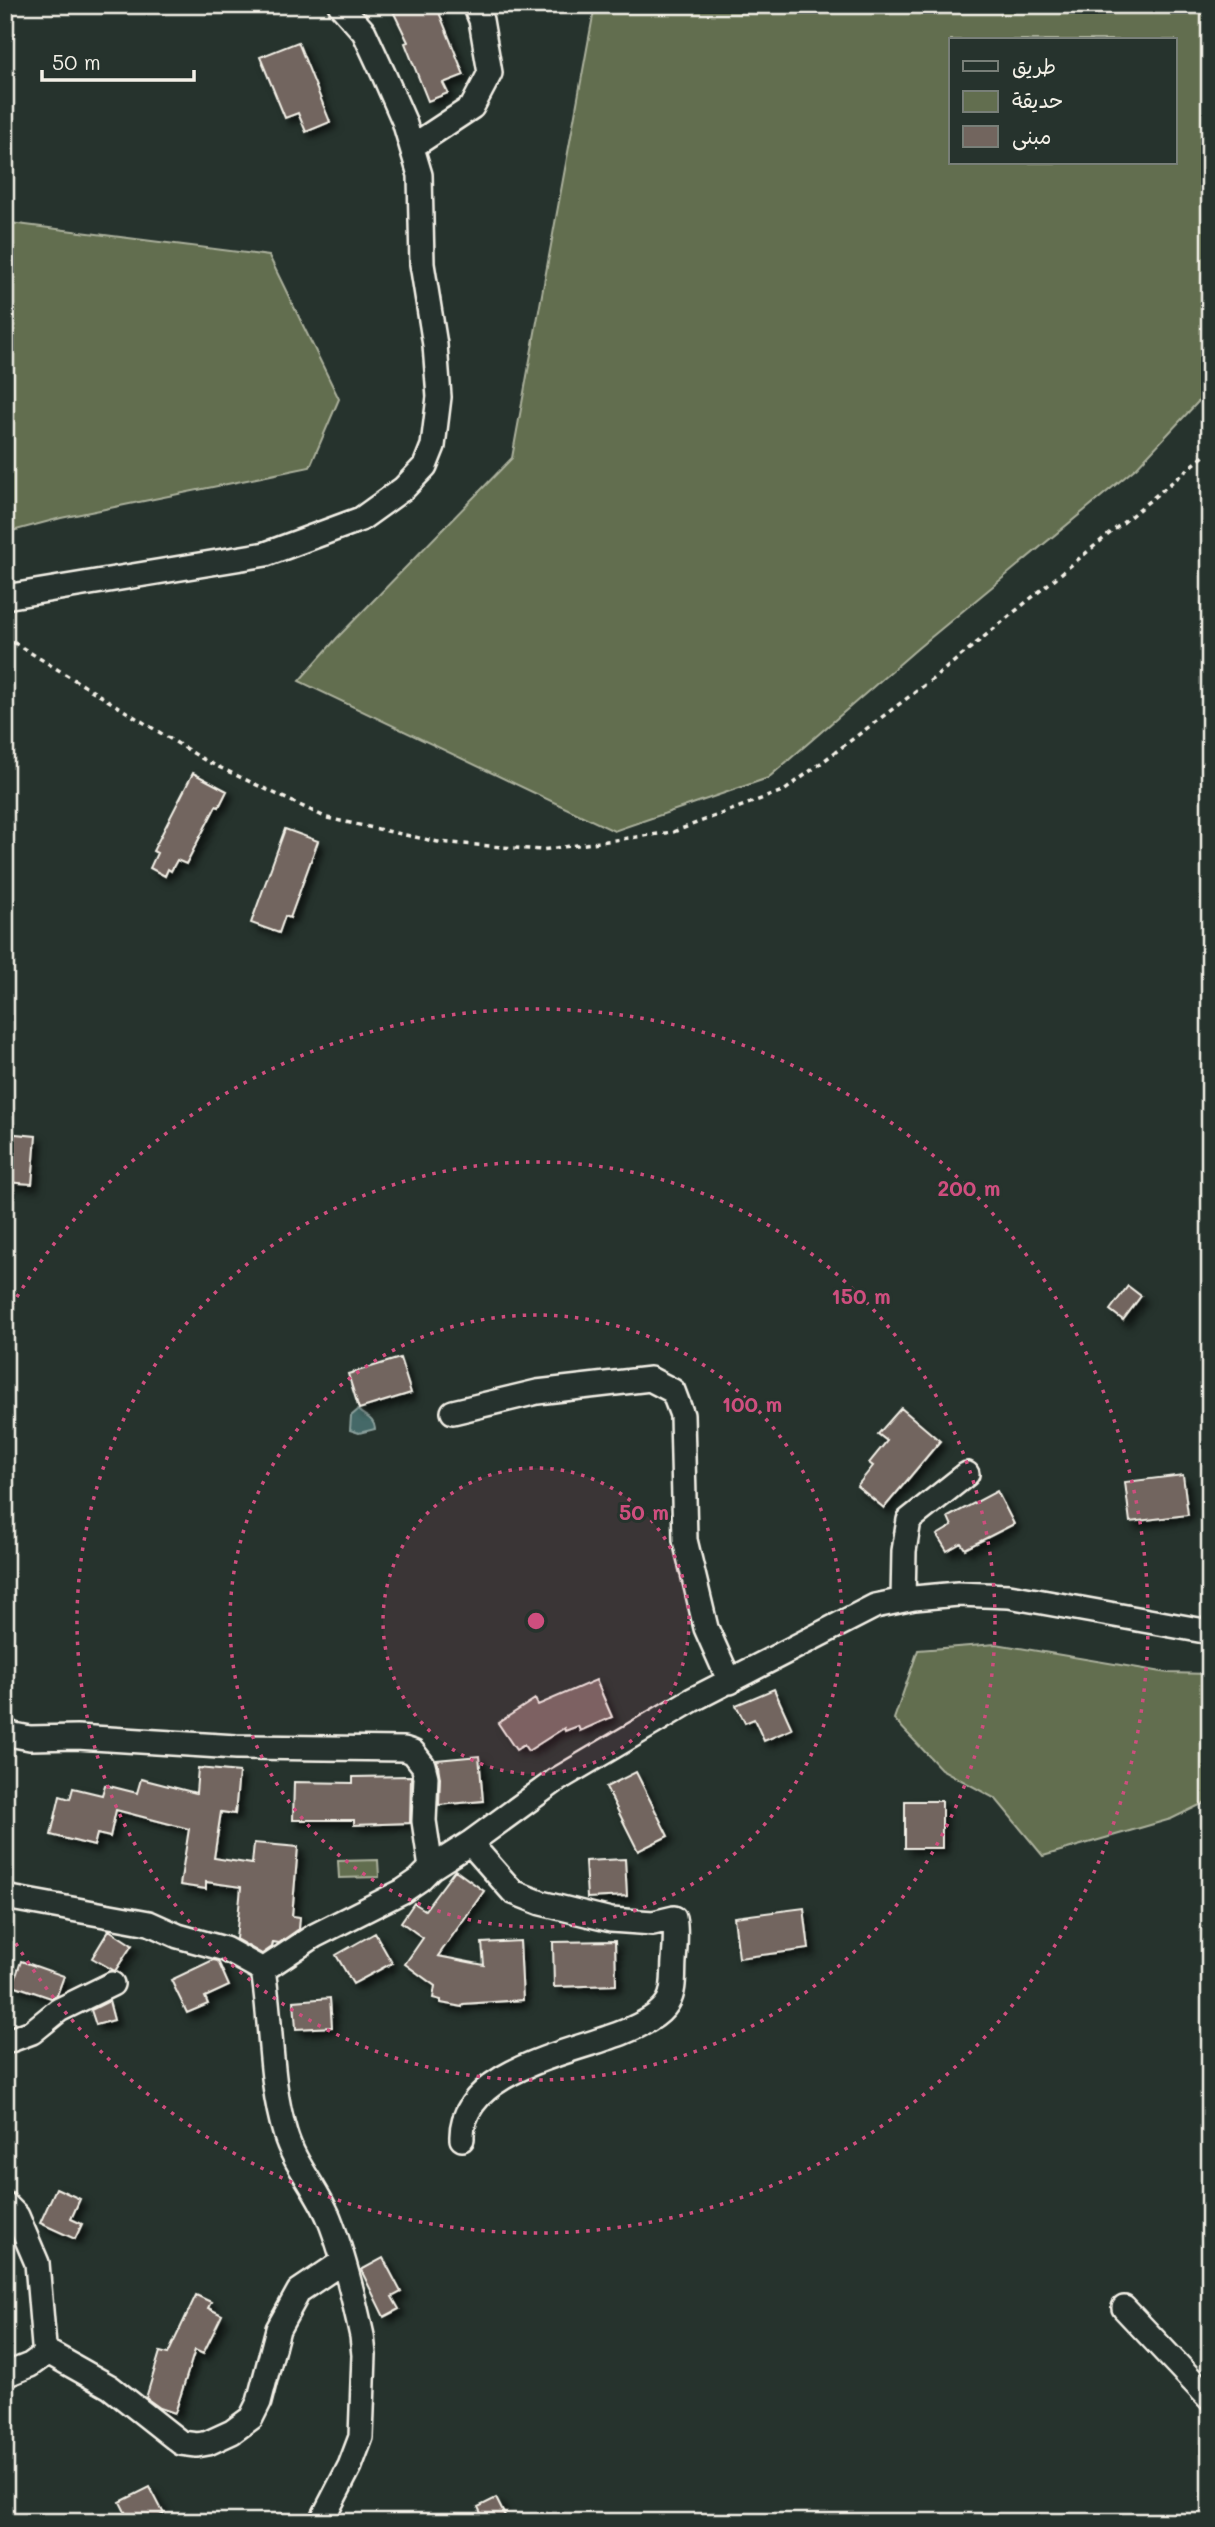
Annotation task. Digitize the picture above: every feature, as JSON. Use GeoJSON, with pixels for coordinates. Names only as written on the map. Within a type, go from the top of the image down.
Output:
{"type":"FeatureCollection","features":[{"type":"Feature","properties":{"kind":"street"},"geometry":{"type":"LineString","coordinates":[[5,597],[266,554],[361,519],[404,488],[425,466],[433,446],[439,397],[435,345],[422,264],[420,176],[404,121],[364,32],[340,5]]}},
{"type":"Feature","properties":{"kind":"street"},"geometry":{"type":"LineString","coordinates":[[413,146],[472,107],[490,73],[481,20],[475,5]]}},
{"type":"Feature","properties":{"kind":"street"},"geometry":{"type":"LineString","coordinates":[[453,1412],[537,1392],[650,1379],[673,1391],[682,1415],[685,1539],[706,1628],[730,1682]]}},
{"type":"Feature","properties":{"kind":"street"},"geometry":{"type":"LineString","coordinates":[[903,1601],[904,1551],[909,1520],[967,1474]]}},
{"type":"Feature","properties":{"kind":"street"},"geometry":{"type":"LineString","coordinates":[[263,1970],[314,1936],[403,1891],[430,1868],[470,1843],[555,1781],[692,1700],[875,1606],[958,1594],[1009,1595],[1210,1632]]}},
{"type":"Feature","properties":{"kind":"street"},"geometry":{"type":"LineString","coordinates":[[5,1731],[30,1738],[90,1738],[236,1747],[404,1749],[412,1752],[423,1765],[426,1777],[425,1821],[430,1868]]}},
{"type":"Feature","properties":{"kind":"street"},"geometry":{"type":"LineString","coordinates":[[462,2139],[461,2126],[474,2102],[501,2079],[519,2069],[605,2040],[640,2025],[656,2014],[668,2002],[672,1986],[677,1929],[674,1918],[653,1923],[611,1920],[541,1903],[513,1892],[470,1843]]}},
{"type":"Feature","properties":{"kind":"street"},"geometry":{"type":"LineString","coordinates":[[5,1897],[149,1923],[178,1936],[225,1949],[263,1970]]}},
{"type":"Feature","properties":{"kind":"street"},"geometry":{"type":"LineString","coordinates":[[263,1970],[272,2069],[285,2133],[295,2157],[329,2218],[362,2336],[364,2355],[361,2437],[350,2466],[321,2522]]}},
{"type":"Feature","properties":{"kind":"street"},"geometry":{"type":"LineString","coordinates":[[5,2042],[32,2032],[60,2010],[112,1984]]}},
{"type":"Feature","properties":{"kind":"street"},"geometry":{"type":"LineString","coordinates":[[5,2204],[17,2216],[37,2263],[44,2347],[48,2352],[110,2387],[181,2443],[208,2443],[232,2432],[251,2418],[259,2402],[278,2329],[299,2291],[342,2262]]}},
{"type":"Feature","properties":{"kind":"street"},"geometry":{"type":"LineString","coordinates":[[1125,2308],[1210,2399]]}},
{"type":"Feature","properties":{"kind":"street"},"geometry":{"type":"LineString","coordinates":[[5,2375],[30,2365],[48,2352]]}},
{"type":"Feature","properties":{"kind":"path"},"geometry":{"type":"LineString","coordinates":[[5,636],[206,761],[327,818],[438,842],[541,850],[673,832],[785,790],[934,678],[1210,451]]}},
{"type":"Feature","properties":{"kind":"green space"},"geometry":{"type":"Polygon","coordinates":[[[595,5],[1210,5],[1210,389],[1137,467],[918,648],[768,778],[614,831],[299,681],[337,638],[512,458],[595,5]]]}},
{"type":"Feature","properties":{"kind":"green space"},"geometry":{"type":"Polygon","coordinates":[[[5,224],[269,256],[339,399],[310,467],[61,518],[5,533],[5,224]]]}},
{"type":"Feature","properties":{"kind":"green space"},"geometry":{"type":"Polygon","coordinates":[[[996,1644],[1168,1673],[1210,1674],[1210,1800],[1171,1819],[1043,1856],[996,1799],[941,1769],[894,1719],[918,1650],[996,1644]]]}},
{"type":"Feature","properties":{"kind":"green space"},"geometry":{"type":"Polygon","coordinates":[[[378,1860],[379,1877],[339,1878],[338,1861],[378,1860]]]}},
{"type":"Feature","properties":{"kind":"water"},"geometry":{"type":"Polygon","coordinates":[[[358,1410],[371,1420],[375,1429],[359,1433],[350,1430],[351,1416],[358,1410]]]}},
{"type":"Feature","properties":{"kind":"building"},"geometry":{"type":"Polygon","coordinates":[[[390,5],[436,5],[464,75],[443,83],[448,93],[428,101],[405,43],[408,42],[390,5]]]}},
{"type":"Feature","properties":{"kind":"building"},"geometry":{"type":"Polygon","coordinates":[[[298,42],[330,122],[306,132],[298,113],[285,118],[260,57],[298,42]]]}},
{"type":"Feature","properties":{"kind":"building"},"geometry":{"type":"Polygon","coordinates":[[[193,773],[227,791],[219,807],[216,806],[186,864],[177,860],[165,876],[150,868],[157,853],[153,851],[193,773]]]}},
{"type":"Feature","properties":{"kind":"building"},"geometry":{"type":"Polygon","coordinates":[[[285,829],[318,841],[290,918],[285,916],[279,933],[251,923],[285,829]]]}},
{"type":"Feature","properties":{"kind":"building"},"geometry":{"type":"Polygon","coordinates":[[[5,1133],[36,1136],[32,1184],[5,1182],[5,1133]]]}},
{"type":"Feature","properties":{"kind":"building"},"geometry":{"type":"Polygon","coordinates":[[[1128,1286],[1141,1296],[1123,1320],[1110,1310],[1128,1286]]]}},
{"type":"Feature","properties":{"kind":"building"},"geometry":{"type":"Polygon","coordinates":[[[400,1358],[411,1393],[359,1409],[348,1374],[400,1358]]]}},
{"type":"Feature","properties":{"kind":"building"},"geometry":{"type":"Polygon","coordinates":[[[901,1408],[940,1441],[884,1508],[857,1486],[873,1466],[869,1463],[887,1441],[878,1434],[901,1408]]]}},
{"type":"Feature","properties":{"kind":"building"},"geometry":{"type":"Polygon","coordinates":[[[1183,1475],[1188,1515],[1130,1522],[1125,1482],[1183,1475]]]}},
{"type":"Feature","properties":{"kind":"building"},"geometry":{"type":"Polygon","coordinates":[[[997,1491],[1014,1524],[965,1549],[961,1543],[947,1551],[937,1535],[952,1526],[948,1517],[997,1491]]]}},
{"type":"Feature","properties":{"kind":"building"},"geometry":{"type":"Polygon","coordinates":[[[596,1680],[612,1717],[580,1731],[578,1726],[565,1731],[564,1728],[528,1751],[524,1745],[516,1750],[498,1723],[535,1699],[538,1705],[596,1680]]]}},
{"type":"Feature","properties":{"kind":"building"},"geometry":{"type":"Polygon","coordinates":[[[774,1689],[792,1729],[764,1741],[754,1719],[745,1723],[736,1705],[774,1689]]]}},
{"type":"Feature","properties":{"kind":"building"},"geometry":{"type":"Polygon","coordinates":[[[479,1756],[483,1801],[439,1805],[440,1778],[437,1760],[479,1756]]]}},
{"type":"Feature","properties":{"kind":"building"},"geometry":{"type":"Polygon","coordinates":[[[198,1768],[239,1772],[235,1814],[221,1812],[214,1858],[252,1864],[254,1843],[298,1847],[292,1916],[300,1917],[299,1929],[279,1943],[273,1942],[272,1947],[262,1954],[236,1939],[241,1887],[206,1882],[206,1889],[180,1885],[189,1829],[116,1810],[110,1837],[97,1834],[94,1846],[51,1835],[60,1796],[70,1799],[73,1788],[102,1795],[105,1785],[137,1793],[141,1779],[196,1793],[198,1768]]]}},
{"type":"Feature","properties":{"kind":"building"},"geometry":{"type":"Polygon","coordinates":[[[636,1772],[668,1836],[638,1851],[606,1787],[636,1772]]]}},
{"type":"Feature","properties":{"kind":"building"},"geometry":{"type":"Polygon","coordinates":[[[411,1776],[410,1823],[354,1825],[354,1820],[293,1820],[294,1782],[353,1783],[353,1777],[411,1776]]]}},
{"type":"Feature","properties":{"kind":"building"},"geometry":{"type":"Polygon","coordinates":[[[905,1801],[942,1801],[942,1848],[905,1848],[905,1801]]]}},
{"type":"Feature","properties":{"kind":"building"},"geometry":{"type":"Polygon","coordinates":[[[625,1859],[627,1896],[587,1898],[585,1861],[625,1859]]]}},
{"type":"Feature","properties":{"kind":"building"},"geometry":{"type":"Polygon","coordinates":[[[455,1870],[484,1891],[438,1956],[484,1965],[482,1943],[520,1941],[523,2000],[463,2004],[462,2007],[441,2003],[441,2000],[433,1998],[435,1986],[405,1964],[423,1938],[401,1922],[414,1903],[425,1910],[455,1870]]]}},
{"type":"Feature","properties":{"kind":"building"},"geometry":{"type":"Polygon","coordinates":[[[804,1908],[809,1949],[739,1958],[734,1917],[804,1908]]]}},
{"type":"Feature","properties":{"kind":"building"},"geometry":{"type":"Polygon","coordinates":[[[109,1930],[132,1945],[115,1971],[92,1958],[109,1930]]]}},
{"type":"Feature","properties":{"kind":"building"},"geometry":{"type":"Polygon","coordinates":[[[375,1933],[392,1963],[353,1984],[336,1955],[375,1933]]]}},
{"type":"Feature","properties":{"kind":"building"},"geometry":{"type":"Polygon","coordinates":[[[615,1941],[616,1985],[554,1987],[553,1942],[615,1941]]]}},
{"type":"Feature","properties":{"kind":"building"},"geometry":{"type":"Polygon","coordinates":[[[213,1960],[218,1961],[229,1986],[205,1997],[208,2004],[187,2013],[171,1980],[213,1960]]]}},
{"type":"Feature","properties":{"kind":"building"},"geometry":{"type":"Polygon","coordinates":[[[21,1961],[64,1976],[57,1995],[51,1998],[13,1985],[21,1961]]]}},
{"type":"Feature","properties":{"kind":"building"},"geometry":{"type":"Polygon","coordinates":[[[330,1998],[332,2027],[296,2029],[294,2001],[330,1998]]]}},
{"type":"Feature","properties":{"kind":"building"},"geometry":{"type":"Polygon","coordinates":[[[109,2001],[114,2020],[96,2025],[91,2010],[109,2001]]]}},
{"type":"Feature","properties":{"kind":"building"},"geometry":{"type":"Polygon","coordinates":[[[56,2188],[80,2199],[71,2219],[82,2224],[75,2239],[40,2223],[56,2188]]]}},
{"type":"Feature","properties":{"kind":"building"},"geometry":{"type":"Polygon","coordinates":[[[383,2258],[401,2292],[392,2297],[399,2309],[384,2317],[361,2270],[383,2258]]]}},
{"type":"Feature","properties":{"kind":"building"},"geometry":{"type":"Polygon","coordinates":[[[196,2295],[211,2302],[208,2308],[222,2315],[203,2354],[195,2350],[175,2413],[160,2408],[146,2398],[160,2352],[168,2354],[196,2295]]]}},
{"type":"Feature","properties":{"kind":"building"},"geometry":{"type":"Polygon","coordinates":[[[150,2487],[164,2514],[149,2522],[130,2522],[120,2502],[150,2487]]]}},
{"type":"Feature","properties":{"kind":"building"},"geometry":{"type":"Polygon","coordinates":[[[496,2498],[508,2522],[485,2522],[478,2507],[496,2498]]]}}]}
